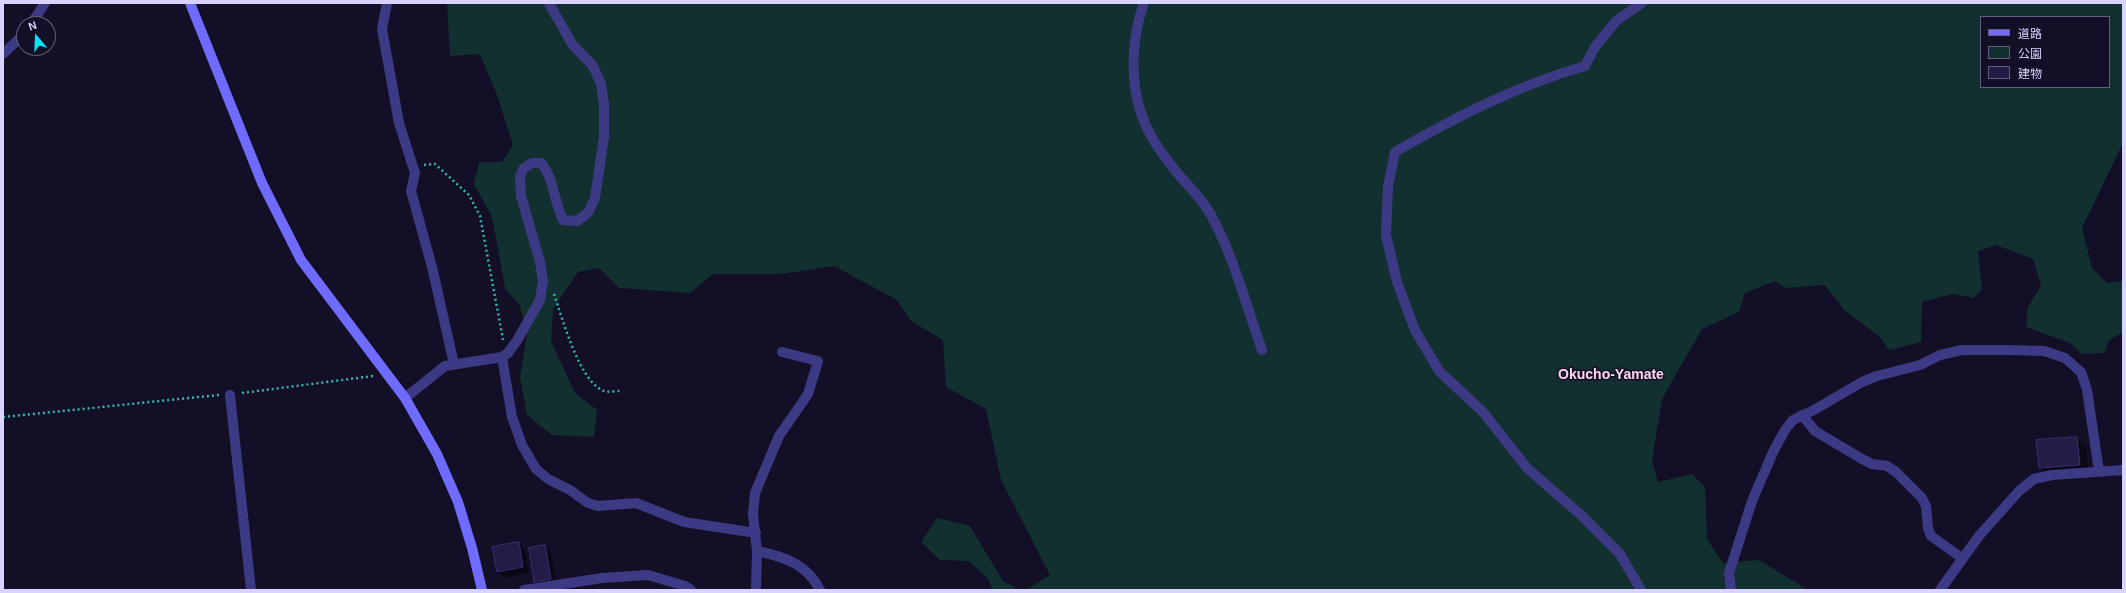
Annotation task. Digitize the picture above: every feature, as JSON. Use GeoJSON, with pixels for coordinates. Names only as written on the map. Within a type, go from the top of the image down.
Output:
{"type":"FeatureCollection","features":[{"type":"Feature","properties":{"kind":"street"},"geometry":{"type":"LineString","coordinates":[[36,16],[45,3]]}},
{"type":"Feature","properties":{"kind":"street"},"geometry":{"type":"LineString","coordinates":[[190,3],[262,183],[301,260],[405,398],[437,454],[458,502],[472,548],[482,590]]}},
{"type":"Feature","properties":{"kind":"street"},"geometry":{"type":"LineString","coordinates":[[386,3],[382,29],[399,123],[415,173],[411,191],[414,208],[432,267],[454,364]]}},
{"type":"Feature","properties":{"kind":"street"},"geometry":{"type":"LineString","coordinates":[[549,3],[572,44],[593,66],[598,78],[604,104],[604,137],[595,198],[588,213],[577,221],[563,220],[557,208],[547,170],[542,163],[532,163],[524,168],[520,176],[521,196],[540,262],[543,281],[540,300],[505,355],[512,417],[522,445],[536,469],[548,479],[570,490],[588,503],[598,506],[636,504],[684,522],[756,533]]}},
{"type":"Feature","properties":{"kind":"street"},"geometry":{"type":"LineString","coordinates":[[1144,3],[1135,45],[1135,82],[1140,110],[1156,145],[1172,168],[1198,194],[1216,225],[1222,237],[1262,350]]}},
{"type":"Feature","properties":{"kind":"street"},"geometry":{"type":"LineString","coordinates":[[1641,590],[1620,554],[1581,515],[1526,468],[1482,412],[1439,371],[1415,330],[1397,282],[1386,236],[1388,187],[1395,152],[1441,126],[1497,98],[1559,73],[1585,66],[1595,47],[1616,21],[1642,3]]}},
{"type":"Feature","properties":{"kind":"street"},"geometry":{"type":"LineString","coordinates":[[3,54],[16,42]]}},
{"type":"Feature","properties":{"kind":"street"},"geometry":{"type":"LineString","coordinates":[[1732,590],[1729,573],[1752,501],[1785,430],[1793,420],[1814,410],[1862,382],[1877,376],[1920,365],[1940,355],[1962,350],[2044,351],[2065,358],[2080,372],[2087,390],[2099,471]]}},
{"type":"Feature","properties":{"kind":"street"},"geometry":{"type":"LineString","coordinates":[[756,590],[758,551],[753,514],[756,493],[779,436],[808,394],[818,361],[782,352]]}},
{"type":"Feature","properties":{"kind":"street"},"geometry":{"type":"LineString","coordinates":[[405,398],[445,366],[505,355]]}},
{"type":"Feature","properties":{"kind":"street"},"geometry":{"type":"LineString","coordinates":[[230,395],[251,590]]}},
{"type":"Feature","properties":{"kind":"street"},"geometry":{"type":"LineString","coordinates":[[1802,415],[1815,431],[1862,459],[1872,464],[1887,466],[1896,472],[1922,498],[1926,506],[1928,528],[1931,536],[1962,558]]}},
{"type":"Feature","properties":{"kind":"street"},"geometry":{"type":"LineString","coordinates":[[1940,590],[1979,536],[2019,491],[2034,479],[2052,475],[2123,470]]}},
{"type":"Feature","properties":{"kind":"street"},"geometry":{"type":"LineString","coordinates":[[758,551],[781,556],[799,564],[809,573],[820,590]]}},
{"type":"Feature","properties":{"kind":"street"},"geometry":{"type":"LineString","coordinates":[[524,590],[602,578],[648,575],[685,586],[691,590]]}},
{"type":"Feature","properties":{"kind":"path"},"geometry":{"type":"LineString","coordinates":[[413,165],[435,164],[469,195],[480,216],[505,355]]}},
{"type":"Feature","properties":{"kind":"path"},"geometry":{"type":"LineString","coordinates":[[552,289],[579,362],[592,384],[603,391],[620,390]]}},
{"type":"Feature","properties":{"kind":"path"},"geometry":{"type":"LineString","coordinates":[[3,416],[230,395],[388,374]]}},
{"type":"Feature","properties":{"kind":"green space"},"geometry":{"type":"Polygon","coordinates":[[[447,3],[2123,3],[2123,143],[2082,228],[2092,268],[2107,283],[2123,281],[2123,332],[2109,340],[2104,353],[2082,354],[2070,343],[2026,327],[2028,307],[2041,286],[2033,259],[1996,245],[1978,251],[1982,290],[1973,298],[1952,294],[1922,302],[1921,342],[1889,350],[1879,336],[1845,311],[1825,285],[1785,288],[1775,281],[1745,293],[1739,312],[1702,329],[1662,399],[1652,460],[1658,482],[1692,474],[1705,487],[1707,539],[1723,563],[1759,560],[1808,590],[1026,590],[1050,575],[1001,480],[986,409],[946,387],[943,340],[911,321],[897,300],[834,266],[782,274],[713,274],[690,293],[619,288],[599,268],[578,272],[553,309],[551,341],[575,393],[597,410],[594,437],[552,435],[527,415],[520,377],[527,335],[520,306],[505,288],[492,217],[474,184],[479,162],[502,162],[513,145],[497,95],[480,54],[450,56],[447,3]]]}},
{"type":"Feature","properties":{"kind":"green space"},"geometry":{"type":"Polygon","coordinates":[[[937,518],[970,526],[1003,581],[1019,590],[992,590],[989,580],[969,561],[940,560],[921,542],[937,518]]]}},
{"type":"Feature","properties":{"kind":"building"},"geometry":{"type":"Polygon","coordinates":[[[2077,437],[2080,465],[2039,468],[2036,440],[2077,437]]]}},
{"type":"Feature","properties":{"kind":"building"},"geometry":{"type":"Polygon","coordinates":[[[519,542],[523,567],[497,572],[492,547],[519,542]]]}},
{"type":"Feature","properties":{"kind":"building"},"geometry":{"type":"Polygon","coordinates":[[[545,545],[551,579],[534,582],[529,548],[545,545]]]}},
{"type":"Feature","properties":{"kind":"district","name":"Okucho-Yamate"},"geometry":{"type":"Point","coordinates":[1611,375]}}]}
